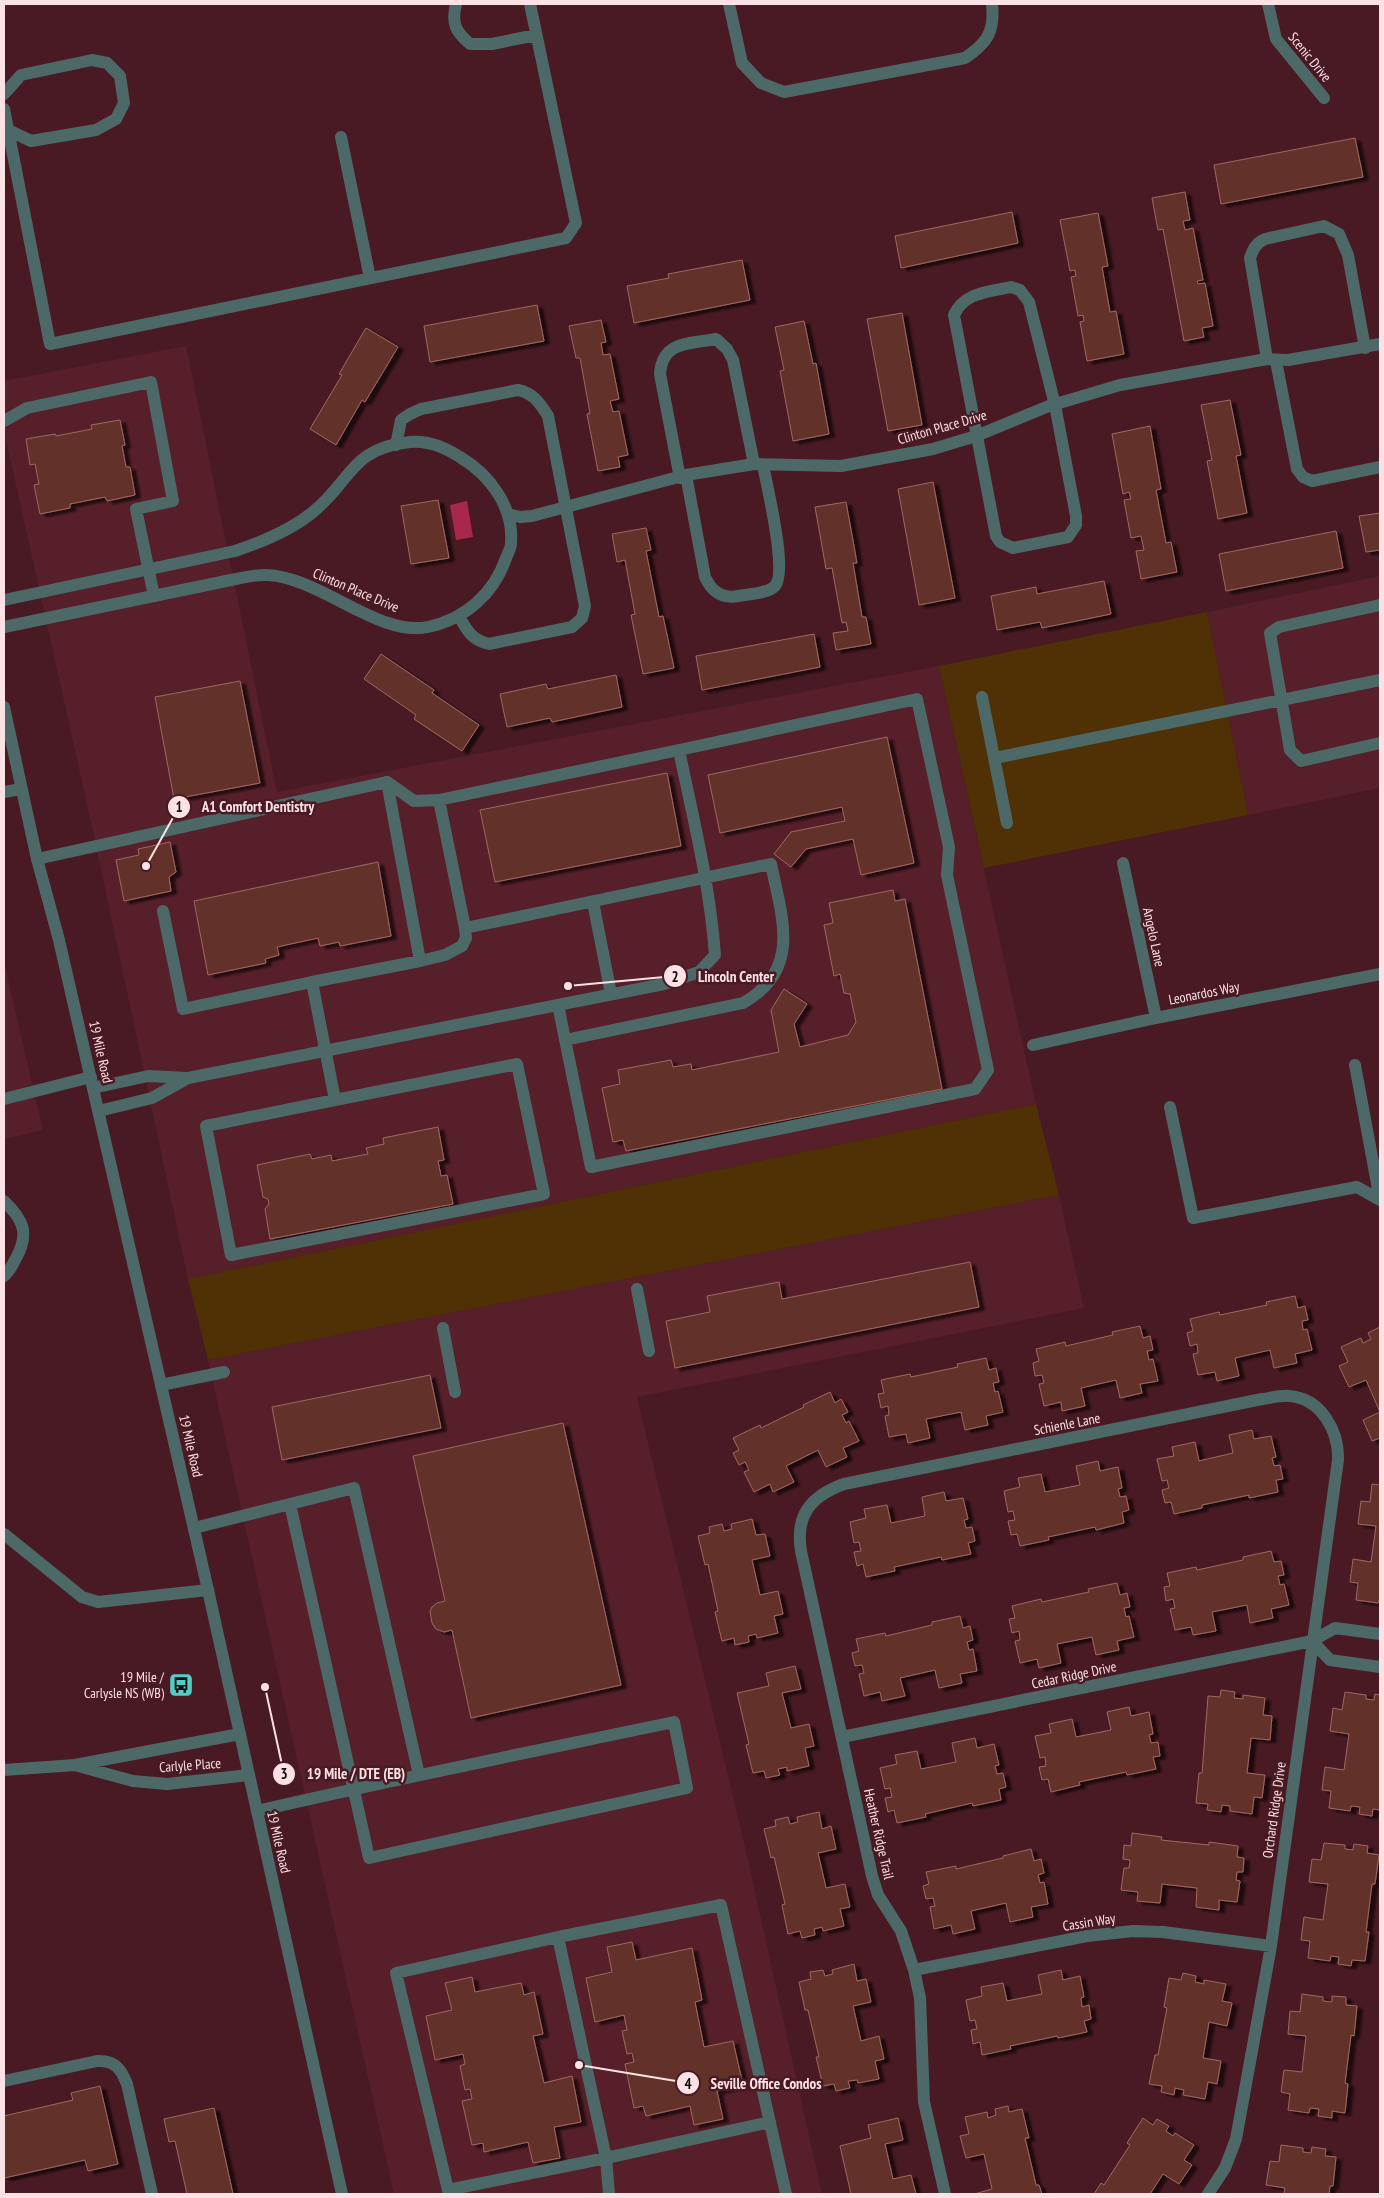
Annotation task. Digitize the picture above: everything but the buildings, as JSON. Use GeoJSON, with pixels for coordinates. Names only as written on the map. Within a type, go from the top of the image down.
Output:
{"type":"FeatureCollection","features":[{"type":"Feature","properties":{"kind":"street"},"geometry":{"type":"LineString","coordinates":[[456,4],[453,17],[458,34],[470,44],[492,44],[536,35]]}},
{"type":"Feature","properties":{"kind":"street"},"geometry":{"type":"LineString","coordinates":[[4,109],[6,131],[50,344],[566,238],[576,223],[530,4]]}},
{"type":"Feature","properties":{"kind":"street"},"geometry":{"type":"LineString","coordinates":[[730,4],[742,63],[761,82],[784,92],[965,58],[983,45],[992,27],[992,4]]}},
{"type":"Feature","properties":{"kind":"street","name":"Scenic Drive"},"geometry":{"type":"LineString","coordinates":[[1268,4],[1276,39],[1324,98]]}},
{"type":"Feature","properties":{"kind":"street"},"geometry":{"type":"LineString","coordinates":[[4,94],[21,75],[92,60],[106,63],[120,76],[124,103],[116,119],[96,130],[31,141],[6,131]]}},
{"type":"Feature","properties":{"kind":"street"},"geometry":{"type":"LineString","coordinates":[[341,137],[370,278]]}},
{"type":"Feature","properties":{"kind":"street"},"geometry":{"type":"LineString","coordinates":[[1365,348],[1348,255],[1339,234],[1324,226],[1258,242],[1252,250],[1250,258],[1297,468],[1303,477],[1312,481],[1380,467]]}},
{"type":"Feature","properties":{"kind":"street"},"geometry":{"type":"LineString","coordinates":[[1011,287],[1024,293],[1029,302],[1055,405],[1076,506],[1076,525],[1068,537],[1013,548],[1000,542],[996,536],[976,436],[954,315],[958,306],[973,296],[1011,287]]}},
{"type":"Feature","properties":{"kind":"street"},"geometry":{"type":"LineString","coordinates":[[716,339],[727,349],[733,360],[780,559],[778,579],[769,590],[730,598],[722,596],[715,591],[705,577],[683,476],[660,374],[660,364],[668,350],[716,339]]}},
{"type":"Feature","properties":{"kind":"street","name":"Clinton Place Drive"},"geometry":{"type":"LineString","coordinates":[[508,514],[520,517],[526,516],[683,476],[758,465],[824,467],[855,464],[933,448],[976,436],[1055,405],[1120,385],[1272,360],[1365,348],[1380,344]]}},
{"type":"Feature","properties":{"kind":"street"},"geometry":{"type":"LineString","coordinates":[[4,421],[27,408],[151,382],[173,501],[136,508],[154,596]]}},
{"type":"Feature","properties":{"kind":"street"},"geometry":{"type":"LineString","coordinates":[[396,445],[401,420],[410,414],[422,409],[518,390],[529,392],[548,416],[585,606],[582,618],[572,627],[489,644],[478,641],[469,634],[459,616]]}},
{"type":"Feature","properties":{"kind":"street","name":"Clinton Place Drive"},"geometry":{"type":"LineString","coordinates":[[4,600],[236,551],[257,543],[296,524],[314,512],[363,457],[378,448],[412,442],[430,443],[450,451],[470,463],[499,493],[508,514],[511,544],[502,569],[483,598],[459,616],[427,627],[408,627],[382,621],[322,590],[268,574],[231,580],[4,628]]}},
{"type":"Feature","properties":{"kind":"street"},"geometry":{"type":"LineString","coordinates":[[1380,605],[1279,626],[1270,633],[1290,750],[1301,762],[1380,743]]}},
{"type":"Feature","properties":{"kind":"street"},"geometry":{"type":"LineString","coordinates":[[995,758],[1380,680]]}},
{"type":"Feature","properties":{"kind":"street"},"geometry":{"type":"LineString","coordinates":[[982,697],[1006,824]]}},
{"type":"Feature","properties":{"kind":"street"},"geometry":{"type":"LineString","coordinates":[[37,859],[387,782],[414,801],[439,800],[917,699],[949,847],[947,874],[988,1070],[975,1089],[591,1167],[558,1005]]}},
{"type":"Feature","properties":{"kind":"street","name":"19 Mile Road"},"geometry":{"type":"LineString","coordinates":[[4,707],[37,859],[59,940],[162,1385],[342,2194]]}},
{"type":"Feature","properties":{"kind":"street"},"geometry":{"type":"LineString","coordinates":[[4,1098],[92,1082],[148,1076],[188,1078],[664,984],[699,972],[715,954],[705,878],[679,750]]}},
{"type":"Feature","properties":{"kind":"street"},"geometry":{"type":"LineString","coordinates":[[387,782],[420,961]]}},
{"type":"Feature","properties":{"kind":"street"},"geometry":{"type":"LineString","coordinates":[[4,792],[21,788]]}},
{"type":"Feature","properties":{"kind":"street"},"geometry":{"type":"LineString","coordinates":[[163,911],[183,1009],[445,955],[462,946],[466,938],[439,800]]}},
{"type":"Feature","properties":{"kind":"street","name":"Angelo Lane"},"geometry":{"type":"LineString","coordinates":[[1123,863],[1156,1018]]}},
{"type":"Feature","properties":{"kind":"street"},"geometry":{"type":"LineString","coordinates":[[464,928],[772,864],[784,932],[784,951],[778,969],[766,986],[755,996],[743,1003],[565,1040]]}},
{"type":"Feature","properties":{"kind":"street"},"geometry":{"type":"LineString","coordinates":[[593,902],[611,994]]}},
{"type":"Feature","properties":{"kind":"street","name":"Leonardos Way"},"geometry":{"type":"LineString","coordinates":[[1033,1045],[1156,1018],[1380,974]]}},
{"type":"Feature","properties":{"kind":"street"},"geometry":{"type":"LineString","coordinates":[[312,982],[335,1100]]}},
{"type":"Feature","properties":{"kind":"street"},"geometry":{"type":"LineString","coordinates":[[518,1064],[544,1194],[231,1255],[206,1126],[335,1100],[518,1064]]}},
{"type":"Feature","properties":{"kind":"street"},"geometry":{"type":"LineString","coordinates":[[1355,1065],[1380,1200]]}},
{"type":"Feature","properties":{"kind":"street"},"geometry":{"type":"LineString","coordinates":[[99,1111],[152,1098],[188,1078]]}},
{"type":"Feature","properties":{"kind":"street"},"geometry":{"type":"LineString","coordinates":[[1170,1107],[1193,1218],[1357,1187],[1380,1200]]}},
{"type":"Feature","properties":{"kind":"street"},"geometry":{"type":"LineString","coordinates":[[4,1200],[17,1214],[24,1231],[23,1247],[4,1276]]}},
{"type":"Feature","properties":{"kind":"street"},"geometry":{"type":"LineString","coordinates":[[637,1288],[649,1351]]}},
{"type":"Feature","properties":{"kind":"street"},"geometry":{"type":"LineString","coordinates":[[443,1328],[456,1392]]}},
{"type":"Feature","properties":{"kind":"street"},"geometry":{"type":"LineString","coordinates":[[162,1385],[224,1372]]}},
{"type":"Feature","properties":{"kind":"street","name":"Schienle Lane"},"geometry":{"type":"LineString","coordinates":[[809,1507],[821,1494],[844,1484],[1278,1397],[1289,1396],[1305,1401],[1318,1409],[1330,1423]]}},
{"type":"Feature","properties":{"kind":"street","name":"Orchard Ridge Drive"},"geometry":{"type":"LineString","coordinates":[[1208,2194],[1225,2168],[1236,2139],[1272,1946],[1338,1460],[1337,1439],[1330,1423]]}},
{"type":"Feature","properties":{"kind":"street"},"geometry":{"type":"LineString","coordinates":[[194,1528],[354,1488],[419,1775]]}},
{"type":"Feature","properties":{"kind":"street"},"geometry":{"type":"LineString","coordinates":[[257,1811],[353,1790],[419,1775],[674,1722],[687,1788],[369,1858],[353,1790],[290,1504]]}},
{"type":"Feature","properties":{"kind":"street","name":"Heather Ridge Trail"},"geometry":{"type":"LineString","coordinates":[[809,1507],[801,1524],[799,1537],[874,1885],[900,1931],[914,1970],[920,1998],[924,2102],[945,2194]]}},
{"type":"Feature","properties":{"kind":"street"},"geometry":{"type":"LineString","coordinates":[[4,1534],[82,1597],[98,1602],[208,1590]]}},
{"type":"Feature","properties":{"kind":"street","name":"Cedar Ridge Drive"},"geometry":{"type":"LineString","coordinates":[[842,1737],[1312,1641],[1335,1628],[1380,1634]]}},
{"type":"Feature","properties":{"kind":"street"},"geometry":{"type":"LineString","coordinates":[[1312,1641],[1330,1660],[1380,1667]]}},
{"type":"Feature","properties":{"kind":"street","name":"Carlyle Place"},"geometry":{"type":"LineString","coordinates":[[4,1770],[76,1765],[240,1734]]}},
{"type":"Feature","properties":{"kind":"street","name":"Carlyle Place"},"geometry":{"type":"LineString","coordinates":[[76,1765],[133,1780],[167,1784],[249,1775]]}},
{"type":"Feature","properties":{"kind":"street"},"geometry":{"type":"LineString","coordinates":[[770,2122],[448,2190],[396,1973],[720,1904],[770,2122],[786,2194]]}},
{"type":"Feature","properties":{"kind":"street","name":"Cassin Way"},"geometry":{"type":"LineString","coordinates":[[914,1970],[1088,1936],[1133,1931],[1163,1932],[1272,1946]]}},
{"type":"Feature","properties":{"kind":"street"},"geometry":{"type":"LineString","coordinates":[[558,1937],[606,2158],[609,2194]]}},
{"type":"Feature","properties":{"kind":"street"},"geometry":{"type":"LineString","coordinates":[[4,2081],[97,2061],[112,2063],[121,2070],[127,2084],[152,2194]]}},
{"type":"Feature","properties":{"kind":"shaded area"},"geometry":{"type":"Polygon","coordinates":[[[186,346],[277,792],[939,666],[1036,1104],[188,1279],[92,827],[4,431],[4,381],[186,346]]]}},
{"type":"Feature","properties":{"kind":"shaded area"},"geometry":{"type":"Polygon","coordinates":[[[467,501],[473,537],[456,540],[450,505],[467,501]]]}},
{"type":"Feature","properties":{"kind":"shaded area"},"geometry":{"type":"Polygon","coordinates":[[[1380,576],[1380,788],[1248,815],[1207,612],[1380,576]]]}},
{"type":"Feature","properties":{"kind":"shaded area"},"geometry":{"type":"Polygon","coordinates":[[[1207,612],[1248,815],[984,868],[939,666],[1207,612]]]}},
{"type":"Feature","properties":{"kind":"shaded area"},"geometry":{"type":"Polygon","coordinates":[[[4,962],[43,1130],[4,1139],[4,962]]]}},
{"type":"Feature","properties":{"kind":"shaded area"},"geometry":{"type":"Polygon","coordinates":[[[1036,1104],[1059,1195],[208,1360],[188,1279],[1036,1104]]]}},
{"type":"Feature","properties":{"kind":"shaded area"},"geometry":{"type":"Polygon","coordinates":[[[1059,1195],[1084,1308],[637,1397],[744,1842],[822,2194],[394,2194],[208,1360],[1059,1195]]]}},
{"type":"Feature","properties":{"kind":"place","name":"A1 Comfort Dentistry"},"geometry":{"type":"Point","coordinates":[146,866]}},
{"type":"Feature","properties":{"kind":"place","name":"Lincoln Center"},"geometry":{"type":"Point","coordinates":[568,986]}},
{"type":"Feature","properties":{"kind":"place","name":"19 Mile / Carlysle NS (WB)"},"geometry":{"type":"Point","coordinates":[181,1685]}},
{"type":"Feature","properties":{"kind":"place","name":"19 Mile / DTE (EB)"},"geometry":{"type":"Point","coordinates":[265,1687]}},
{"type":"Feature","properties":{"kind":"place","name":"Seville Office Condos"},"geometry":{"type":"Point","coordinates":[579,2065]}}]}
